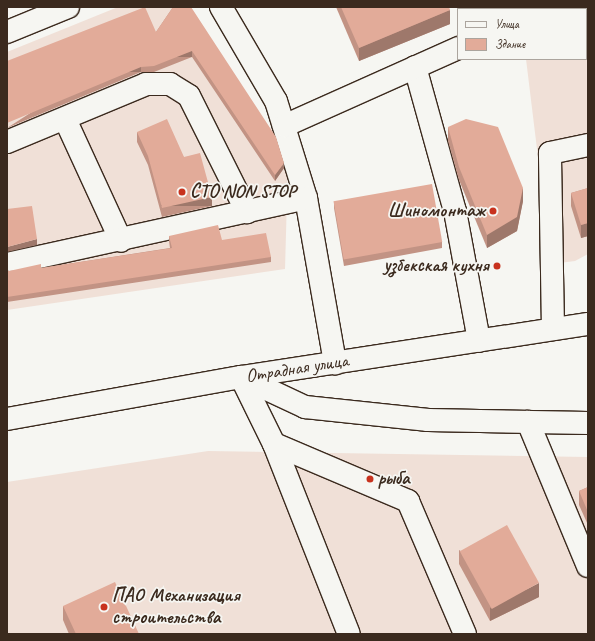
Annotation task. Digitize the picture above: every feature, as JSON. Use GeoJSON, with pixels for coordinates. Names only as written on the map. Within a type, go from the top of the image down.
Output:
{"type":"FeatureCollection","features":[{"type":"Feature","properties":{"kind":"main road"},"geometry":{"type":"LineString","coordinates":[[7,32],[68,7]]}},
{"type":"Feature","properties":{"kind":"main road"},"geometry":{"type":"LineString","coordinates":[[221,7],[276,101],[306,198],[335,363]]}},
{"type":"Feature","properties":{"kind":"main road"},"geometry":{"type":"LineString","coordinates":[[284,126],[457,48]]}},
{"type":"Feature","properties":{"kind":"main road"},"geometry":{"type":"LineString","coordinates":[[415,67],[455,211],[479,341]]}},
{"type":"Feature","properties":{"kind":"main road"},"geometry":{"type":"LineString","coordinates":[[7,142],[146,84],[170,84],[180,88],[189,96],[247,212]]}},
{"type":"Feature","properties":{"kind":"main road"},"geometry":{"type":"LineString","coordinates":[[65,119],[121,241]]}},
{"type":"Feature","properties":{"kind":"main road"},"geometry":{"type":"LineString","coordinates":[[553,329],[550,154],[588,145]]}},
{"type":"Feature","properties":{"kind":"main road"},"geometry":{"type":"LineString","coordinates":[[7,264],[121,241],[306,198]]}},
{"type":"Feature","properties":{"kind":"main road","name":"Отрадная улица"},"geometry":{"type":"LineString","coordinates":[[7,419],[240,377],[588,324]]}},
{"type":"Feature","properties":{"kind":"main road"},"geometry":{"type":"LineString","coordinates":[[240,377],[305,407],[428,420],[588,423]]}},
{"type":"Feature","properties":{"kind":"main road"},"geometry":{"type":"LineString","coordinates":[[240,377],[274,444],[349,634]]}},
{"type":"Feature","properties":{"kind":"main road"},"geometry":{"type":"LineString","coordinates":[[528,422],[588,566]]}},
{"type":"Feature","properties":{"kind":"main road"},"geometry":{"type":"LineString","coordinates":[[274,444],[408,501],[465,634]]}},
{"type":"Feature","properties":{"kind":"shaded area"},"geometry":{"type":"Polygon","coordinates":[[[118,7],[191,7],[288,162],[285,269],[7,310],[7,52],[118,7]]]}},
{"type":"Feature","properties":{"kind":"shaded area"},"geometry":{"type":"Polygon","coordinates":[[[519,7],[588,7],[588,254],[575,261],[551,264],[526,60],[587,60],[587,8],[519,7]]]}},
{"type":"Feature","properties":{"kind":"shaded area"},"geometry":{"type":"Polygon","coordinates":[[[208,451],[588,457],[588,634],[7,634],[7,482],[208,451]]]}},
{"type":"Feature","properties":{"kind":"building"},"geometry":{"type":"Polygon","coordinates":[[[145,7],[156,32],[173,7],[191,7],[276,137],[284,163],[275,175],[192,51],[154,66],[141,67],[7,123],[7,61],[145,7]]]}},
{"type":"Feature","properties":{"kind":"building"},"geometry":{"type":"Polygon","coordinates":[[[341,7],[449,7],[450,10],[359,48],[341,7]]]}},
{"type":"Feature","properties":{"kind":"building"},"geometry":{"type":"Polygon","coordinates":[[[167,119],[184,157],[200,153],[212,197],[162,208],[148,156],[137,132],[167,119]]]}},
{"type":"Feature","properties":{"kind":"building"},"geometry":{"type":"Polygon","coordinates":[[[466,119],[498,127],[523,188],[517,217],[487,235],[459,167],[448,127],[466,119]]]}},
{"type":"Feature","properties":{"kind":"building"},"geometry":{"type":"Polygon","coordinates":[[[432,184],[442,242],[344,259],[334,201],[432,184]]]}},
{"type":"Feature","properties":{"kind":"building"},"geometry":{"type":"Polygon","coordinates":[[[588,188],[588,223],[581,225],[571,193],[588,188]]]}},
{"type":"Feature","properties":{"kind":"building"},"geometry":{"type":"Polygon","coordinates":[[[32,206],[37,239],[7,247],[7,209],[32,206]]]}},
{"type":"Feature","properties":{"kind":"building"},"geometry":{"type":"Polygon","coordinates":[[[218,225],[222,240],[266,233],[271,257],[7,297],[7,270],[9,271],[41,264],[41,268],[172,248],[169,236],[218,225]]]}},
{"type":"Feature","properties":{"kind":"building"},"geometry":{"type":"Polygon","coordinates":[[[588,487],[588,512],[579,491],[588,487]]]}},
{"type":"Feature","properties":{"kind":"building"},"geometry":{"type":"Polygon","coordinates":[[[507,525],[539,583],[492,609],[460,551],[507,525]]]}},
{"type":"Feature","properties":{"kind":"building","name":"ПАО Механизация строительства"},"geometry":{"type":"Polygon","coordinates":[[[115,582],[139,634],[76,634],[63,606],[115,582]]]}},
{"type":"Feature","properties":{"kind":"place","name":"СТО NON STOP"},"geometry":{"type":"Point","coordinates":[182,192]}},
{"type":"Feature","properties":{"kind":"place","name":"Шиномонтаж"},"geometry":{"type":"Point","coordinates":[493,211]}},
{"type":"Feature","properties":{"kind":"place","name":"узбекская кухня"},"geometry":{"type":"Point","coordinates":[497,266]}},
{"type":"Feature","properties":{"kind":"place","name":"рыба"},"geometry":{"type":"Point","coordinates":[370,479]}},
{"type":"Feature","properties":{"kind":"place","name":"ПАО Механизация строительства"},"geometry":{"type":"Point","coordinates":[104,607]}}]}
